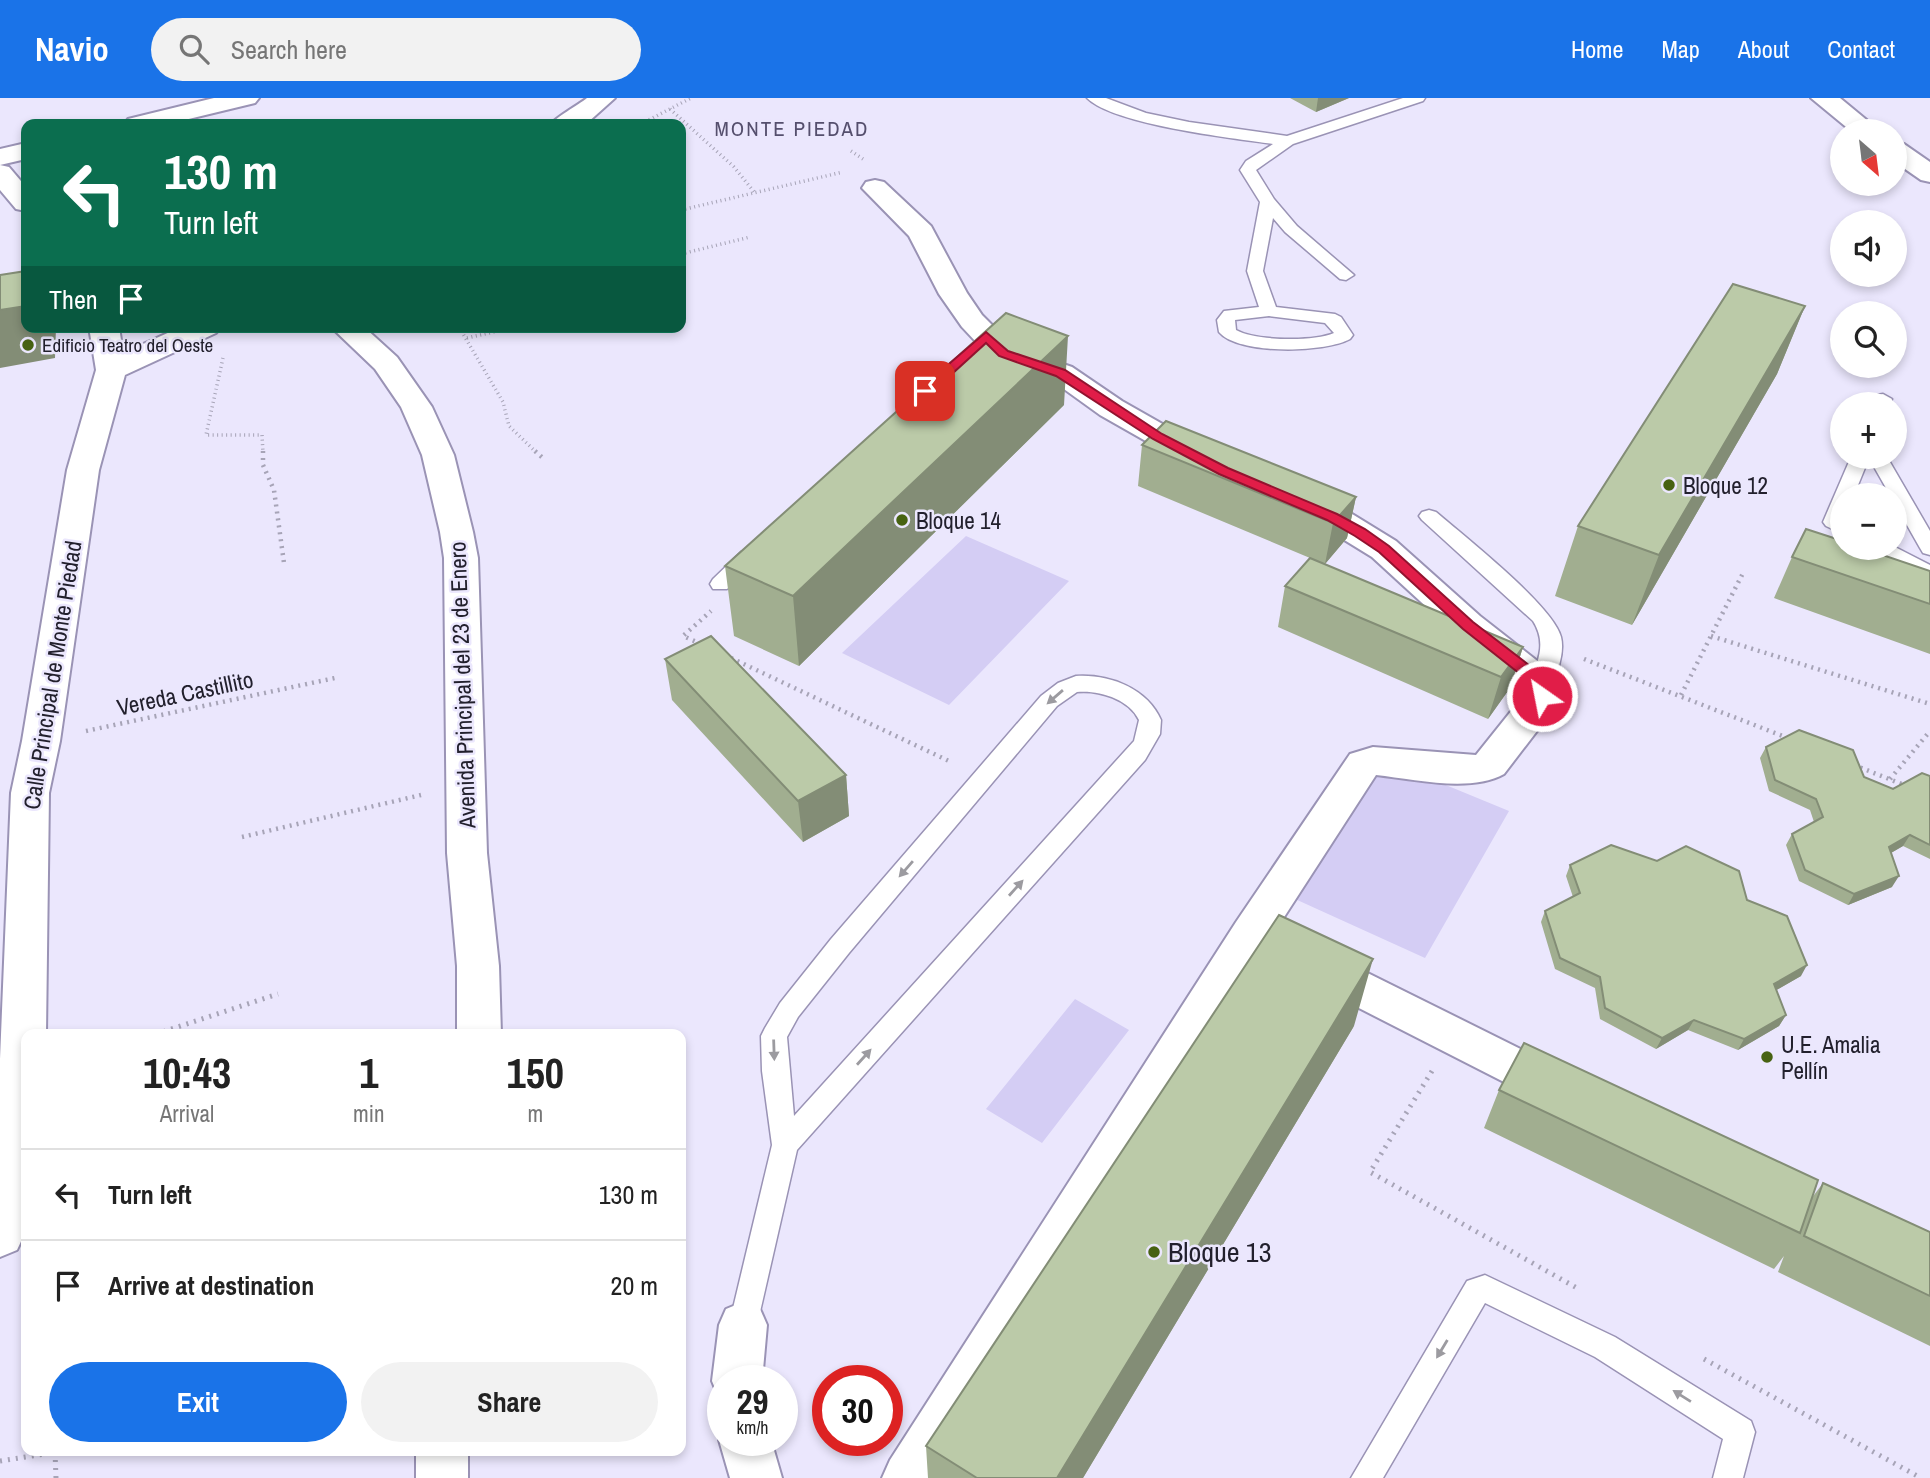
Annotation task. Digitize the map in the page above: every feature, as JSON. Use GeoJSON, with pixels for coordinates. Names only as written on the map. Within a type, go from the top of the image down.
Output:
{"type":"FeatureCollection","features":[{"type":"Feature","properties":{"kind":"street"},"geometry":{"type":"LineString","coordinates":[[158,119],[246,98]]}},
{"type":"Feature","properties":{"kind":"street"},"geometry":{"type":"LineString","coordinates":[[577,119],[602,98]]}},
{"type":"Feature","properties":{"kind":"street"},"geometry":{"type":"LineString","coordinates":[[1824,98],[1851,119]]}},
{"type":"Feature","properties":{"kind":"street"},"geometry":{"type":"LineString","coordinates":[[0,157],[21,152]]}},
{"type":"Feature","properties":{"kind":"street"},"geometry":{"type":"LineString","coordinates":[[1908,158],[1929,172]]}},
{"type":"Feature","properties":{"kind":"street"},"geometry":{"type":"LineString","coordinates":[[0,173],[21,197]]}},
{"type":"Feature","properties":{"kind":"street"},"geometry":{"type":"LineString","coordinates":[[875,188],[921,232],[953,294],[981,340],[1003,354],[1061,373],[1157,436],[1235,476]]}},
{"type":"Feature","properties":{"kind":"street","name":"Calle Principal de Monte Piedad"},"geometry":{"type":"LineString","coordinates":[[24,1029],[30,793],[41,741],[83,470],[111,370],[105,333]]}},
{"type":"Feature","properties":{"kind":"street","name":"Avenida Principal del 23 de Enero"},"geometry":{"type":"LineString","coordinates":[[353,333],[385,362],[416,403],[430,428],[443,472],[461,558],[467,854],[479,961],[479,1029]]}},
{"type":"Feature","properties":{"kind":"street"},"geometry":{"type":"LineString","coordinates":[[111,370],[216,336]]}},
{"type":"Feature","properties":{"kind":"street"},"geometry":{"type":"LineString","coordinates":[[908,1478],[1251,934],[1363,764],[1373,761],[1470,770],[1484,768],[1491,764],[1542,696],[1541,683],[1468,625],[1384,549],[1332,517],[1272,492]]}},
{"type":"Feature","properties":{"kind":"street"},"geometry":{"type":"LineString","coordinates":[[1251,934],[1588,1103]]}},
{"type":"Feature","properties":{"kind":"street","name":"Calle Principal de Monte Piedad"},"geometry":{"type":"LineString","coordinates":[[0,1235],[21,1066]]}},
{"type":"Feature","properties":{"kind":"street"},"geometry":{"type":"LineString","coordinates":[[739,1365],[743,1325]]}},
{"type":"Feature","properties":{"kind":"street"},"geometry":{"type":"LineString","coordinates":[[442,1456],[442,1478]]}},
{"type":"Feature","properties":{"kind":"street"},"geometry":{"type":"LineString","coordinates":[[750,1456],[756,1478]]}},
{"type":"Feature","properties":{"kind":"lane"},"geometry":{"type":"LineString","coordinates":[[1094,98],[1158,122],[1288,141]]}},
{"type":"Feature","properties":{"kind":"lane"},"geometry":{"type":"LineString","coordinates":[[1346,275],[1291,229],[1268,202],[1248,170],[1252,164],[1288,141],[1419,98]]}},
{"type":"Feature","properties":{"kind":"lane"},"geometry":{"type":"LineString","coordinates":[[1268,202],[1255,271],[1269,312]]}},
{"type":"Feature","properties":{"kind":"lane"},"geometry":{"type":"LineString","coordinates":[[1269,312],[1329,318],[1335,321],[1344,335],[1336,341],[1301,343],[1239,340],[1228,332],[1226,320],[1230,314],[1269,312]]}},
{"type":"Feature","properties":{"kind":"lane"},"geometry":{"type":"LineString","coordinates":[[1885,469],[1930,548]]}},
{"type":"Feature","properties":{"kind":"lane"},"geometry":{"type":"LineString","coordinates":[[1429,516],[1540,616],[1551,631],[1553,647],[1541,683]]}},
{"type":"Feature","properties":{"kind":"lane"},"geometry":{"type":"LineString","coordinates":[[720,584],[758,548]]}},
{"type":"Feature","properties":{"kind":"lane"},"geometry":{"type":"LineString","coordinates":[[1904,560],[1930,574]]}},
{"type":"Feature","properties":{"kind":"lane"},"geometry":{"type":"LineString","coordinates":[[743,1325],[785,1144],[775,1071],[774,1036],[789,1010],[840,946],[1049,701],[1074,684],[1093,684],[1118,691],[1147,712],[1150,721],[1149,735],[1137,754],[785,1144]]}},
{"type":"Feature","properties":{"kind":"lane"},"geometry":{"type":"LineString","coordinates":[[1366,1478],[1477,1290],[1485,1289],[1605,1347],[1740,1432],[1728,1478]]}},
{"type":"Feature","properties":{"kind":"path"},"geometry":{"type":"LineString","coordinates":[[650,119],[691,98]]}},
{"type":"Feature","properties":{"kind":"path"},"geometry":{"type":"LineString","coordinates":[[670,108],[682,119]]}},
{"type":"Feature","properties":{"kind":"path"},"geometry":{"type":"LineString","coordinates":[[686,123],[734,167],[755,193]]}},
{"type":"Feature","properties":{"kind":"path"},"geometry":{"type":"LineString","coordinates":[[686,208],[844,172],[861,187],[875,188]]}},
{"type":"Feature","properties":{"kind":"path"},"geometry":{"type":"LineString","coordinates":[[686,253],[750,237]]}},
{"type":"Feature","properties":{"kind":"path"},"geometry":{"type":"LineString","coordinates":[[463,333],[503,402],[509,426],[544,459]]}},
{"type":"Feature","properties":{"kind":"path"},"geometry":{"type":"LineString","coordinates":[[467,338],[489,333]]}},
{"type":"Feature","properties":{"kind":"path"},"geometry":{"type":"LineString","coordinates":[[216,336],[206,435],[262,435],[263,465],[274,490],[284,563]]}},
{"type":"Feature","properties":{"kind":"path"},"geometry":{"type":"LineString","coordinates":[[1681,695],[1743,573]]}},
{"type":"Feature","properties":{"kind":"path"},"geometry":{"type":"LineString","coordinates":[[705,646],[683,636],[714,608]]}},
{"type":"Feature","properties":{"kind":"path"},"geometry":{"type":"LineString","coordinates":[[1711,636],[1930,704]]}},
{"type":"Feature","properties":{"kind":"path"},"geometry":{"type":"LineString","coordinates":[[1553,647],[1792,739]]}},
{"type":"Feature","properties":{"kind":"path"},"geometry":{"type":"LineString","coordinates":[[729,657],[984,777]]}},
{"type":"Feature","properties":{"kind":"path","name":"Vereda Castillito"},"geometry":{"type":"LineString","coordinates":[[41,741],[335,678]]}},
{"type":"Feature","properties":{"kind":"path"},"geometry":{"type":"LineString","coordinates":[[1889,779],[1930,731]]}},
{"type":"Feature","properties":{"kind":"path"},"geometry":{"type":"LineString","coordinates":[[1853,764],[1910,788]]}},
{"type":"Feature","properties":{"kind":"path"},"geometry":{"type":"LineString","coordinates":[[242,837],[466,785]]}},
{"type":"Feature","properties":{"kind":"path"},"geometry":{"type":"LineString","coordinates":[[171,1029],[278,994]]}},
{"type":"Feature","properties":{"kind":"path"},"geometry":{"type":"LineString","coordinates":[[1454,1036],[1370,1172],[1588,1294]]}},
{"type":"Feature","properties":{"kind":"path"},"geometry":{"type":"LineString","coordinates":[[1697,1355],[1921,1478]]}},
{"type":"Feature","properties":{"kind":"path"},"geometry":{"type":"LineString","coordinates":[[0,1461],[30,1456]]}},
{"type":"Feature","properties":{"kind":"path"},"geometry":{"type":"LineString","coordinates":[[54,1456],[56,1478]]}},
{"type":"Feature","properties":{"kind":"shaded area"},"geometry":{"type":"Polygon","coordinates":[[[966,536],[1069,581],[949,705],[842,653],[966,536]]]}},
{"type":"Feature","properties":{"kind":"shaded area"},"geometry":{"type":"Polygon","coordinates":[[[1385,760],[1509,811],[1425,958],[1295,899],[1385,760]]]}},
{"type":"Feature","properties":{"kind":"shaded area"},"geometry":{"type":"Polygon","coordinates":[[[1075,999],[1129,1030],[1042,1143],[986,1109],[1075,999]]]}},
{"type":"Feature","properties":{"kind":"building"},"geometry":{"type":"Polygon","coordinates":[[[21,272],[21,307],[0,310],[0,275],[21,272]]]}},
{"type":"Feature","properties":{"kind":"building"},"geometry":{"type":"Polygon","coordinates":[[[1733,284],[1805,306],[1659,555],[1578,526],[1733,284]]]}},
{"type":"Feature","properties":{"kind":"building"},"geometry":{"type":"Polygon","coordinates":[[[1006,313],[1068,336],[793,596],[725,566],[1006,313]]]}},
{"type":"Feature","properties":{"kind":"building"},"geometry":{"type":"Polygon","coordinates":[[[1166,421],[1356,497],[1333,523],[1142,445],[1166,421]]]}},
{"type":"Feature","properties":{"kind":"building"},"geometry":{"type":"Polygon","coordinates":[[[1806,529],[1830,537],[1830,560],[1897,560],[1930,571],[1930,604],[1792,557],[1806,529]]]}},
{"type":"Feature","properties":{"kind":"building"},"geometry":{"type":"Polygon","coordinates":[[[1310,558],[1523,647],[1501,677],[1285,586],[1310,558]]]}},
{"type":"Feature","properties":{"kind":"building"},"geometry":{"type":"Polygon","coordinates":[[[711,636],[846,775],[798,801],[665,659],[711,636]]]}},
{"type":"Feature","properties":{"kind":"building"},"geometry":{"type":"Polygon","coordinates":[[[1799,730],[1853,750],[1864,777],[1893,789],[1922,773],[1930,776],[1930,845],[1910,835],[1889,847],[1899,876],[1854,894],[1805,870],[1792,834],[1823,817],[1816,799],[1775,780],[1766,747],[1799,730]]]}},
{"type":"Feature","properties":{"kind":"building"},"geometry":{"type":"Polygon","coordinates":[[[1611,845],[1657,861],[1686,846],[1739,871],[1747,900],[1787,916],[1807,965],[1774,984],[1786,1015],[1744,1039],[1694,1020],[1662,1038],[1605,1008],[1600,977],[1560,958],[1545,911],[1580,893],[1570,865],[1611,845]]]}},
{"type":"Feature","properties":{"kind":"building","name":"Bloque 13"},"geometry":{"type":"Polygon","coordinates":[[[1279,915],[1373,959],[1057,1478],[977,1478],[926,1446],[1279,915]]]}},
{"type":"Feature","properties":{"kind":"building"},"geometry":{"type":"Polygon","coordinates":[[[1524,1043],[1818,1180],[1800,1233],[1499,1090],[1524,1043]]]}},
{"type":"Feature","properties":{"kind":"building"},"geometry":{"type":"Polygon","coordinates":[[[1823,1183],[1930,1232],[1930,1296],[1804,1236],[1823,1183]]]}},
{"type":"Feature","properties":{"kind":"place","name":"Edificio Teatro del Oeste"},"geometry":{"type":"Point","coordinates":[28,345]}},
{"type":"Feature","properties":{"kind":"place","name":"Bloque 12"},"geometry":{"type":"Point","coordinates":[1669,485]}},
{"type":"Feature","properties":{"kind":"place","name":"Bloque 14"},"geometry":{"type":"Point","coordinates":[902,520]}},
{"type":"Feature","properties":{"kind":"place","name":"U.E. Amalia Pellín"},"geometry":{"type":"Point","coordinates":[1767,1057]}},
{"type":"Feature","properties":{"kind":"place","name":"Bloque 13"},"geometry":{"type":"Point","coordinates":[1154,1252]}},
{"type":"Feature","properties":{"kind":"district","name":"MONTE PIEDAD"},"geometry":{"type":"Point","coordinates":[792,128]}},
{"type":"Feature","properties":{"kind":"route"},"geometry":{"type":"LineString","coordinates":[[925,391],[986,336],[1003,354],[1061,373],[1157,436],[1223,471],[1332,517],[1384,549],[1468,625],[1541,683],[1542,696]]}}]}
